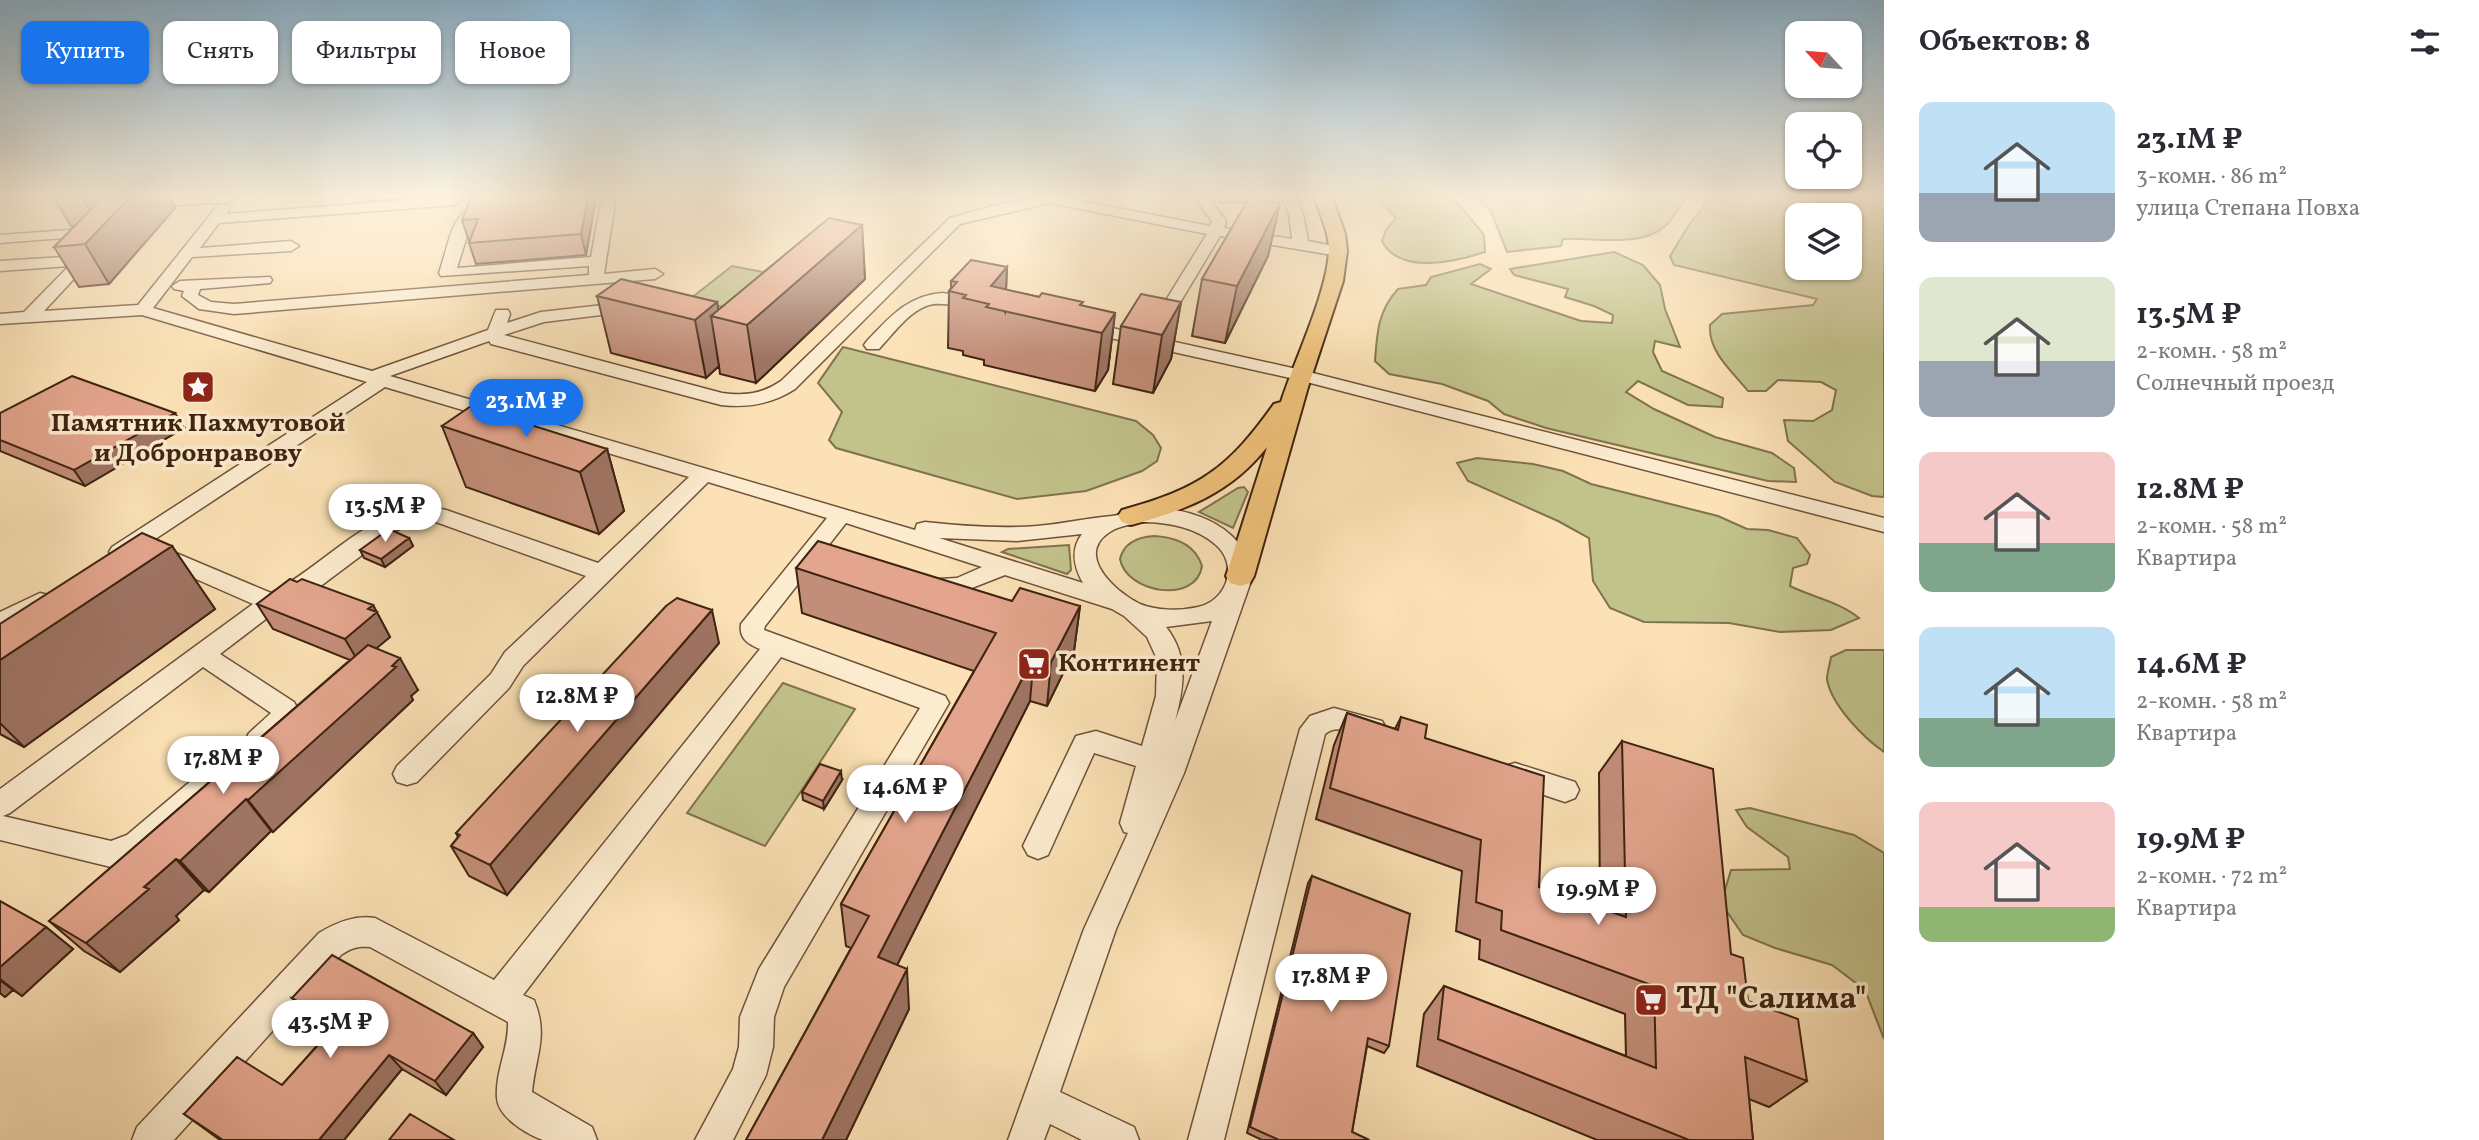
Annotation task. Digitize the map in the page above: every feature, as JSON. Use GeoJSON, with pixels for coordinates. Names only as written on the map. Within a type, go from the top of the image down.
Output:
{"type":"FeatureCollection","features":[{"type":"Feature","properties":{"kind":"main road"},"geometry":{"type":"LineString","coordinates":[[1237,586],[1299,381],[1333,281],[1338,251]]}},
{"type":"Feature","properties":{"kind":"main road"},"geometry":{"type":"LineString","coordinates":[[1123,518],[1178,503],[1219,483],[1235,471],[1251,453],[1299,381]]}},
{"type":"Feature","properties":{"kind":"street"},"geometry":{"type":"LineString","coordinates":[[29,317],[92,250]]}},
{"type":"Feature","properties":{"kind":"street"},"geometry":{"type":"LineString","coordinates":[[143,310],[189,250]]}},
{"type":"Feature","properties":{"kind":"street"},"geometry":{"type":"LineString","coordinates":[[187,253],[229,250]]}},
{"type":"Feature","properties":{"kind":"street"},"geometry":{"type":"LineString","coordinates":[[454,250],[447,273],[599,261]]}},
{"type":"Feature","properties":{"kind":"street"},"geometry":{"type":"LineString","coordinates":[[595,279],[601,250]]}},
{"type":"Feature","properties":{"kind":"street"},"geometry":{"type":"LineString","coordinates":[[502,314],[495,334],[496,340],[721,399],[758,400],[775,395],[788,385],[925,250]]}},
{"type":"Feature","properties":{"kind":"street"},"geometry":{"type":"LineString","coordinates":[[1149,341],[1204,250]]}},
{"type":"Feature","properties":{"kind":"street"},"geometry":{"type":"LineString","coordinates":[[1331,250],[1338,251]]}},
{"type":"Feature","properties":{"kind":"street"},"geometry":{"type":"LineString","coordinates":[[0,266],[83,260]]}},
{"type":"Feature","properties":{"kind":"street"},"geometry":{"type":"LineString","coordinates":[[194,285],[190,296],[200,304],[222,309],[655,274]]}},
{"type":"Feature","properties":{"kind":"street"},"geometry":{"type":"LineString","coordinates":[[159,287],[264,280]]}},
{"type":"Feature","properties":{"kind":"street"},"geometry":{"type":"LineString","coordinates":[[873,345],[910,306],[926,299],[949,297],[997,307]]}},
{"type":"Feature","properties":{"kind":"street"},"geometry":{"type":"LineString","coordinates":[[170,318],[200,304]]}},
{"type":"Feature","properties":{"kind":"street"},"geometry":{"type":"LineString","coordinates":[[0,319],[143,310],[847,516],[1005,566],[1151,617],[1185,618],[1213,611],[1237,586]]}},
{"type":"Feature","properties":{"kind":"street"},"geometry":{"type":"LineString","coordinates":[[102,563],[396,367],[550,315],[603,310]]}},
{"type":"Feature","properties":{"kind":"street"},"geometry":{"type":"LineString","coordinates":[[1068,329],[1106,342],[1116,333],[1299,381],[1884,525]]}},
{"type":"Feature","properties":{"kind":"street"},"geometry":{"type":"LineString","coordinates":[[407,774],[500,681],[514,659],[704,474]]}},
{"type":"Feature","properties":{"kind":"street"},"geometry":{"type":"LineString","coordinates":[[0,805],[271,603],[304,587],[397,520],[420,513],[438,515],[602,573]]}},
{"type":"Feature","properties":{"kind":"street"},"geometry":{"type":"LineString","coordinates":[[847,516],[944,532],[1000,537],[1056,533],[1123,518],[1168,515],[1205,527],[1231,549],[1238,562],[1237,586],[1170,773],[1118,884]]}},
{"type":"Feature","properties":{"kind":"street"},"geometry":{"type":"LineString","coordinates":[[713,1140],[749,1075],[756,1048],[757,1017],[770,980],[936,704],[776,646],[752,633],[753,624],[813,550],[847,516]]}},
{"type":"Feature","properties":{"kind":"street"},"geometry":{"type":"LineString","coordinates":[[1026,1140],[1118,884],[1170,696],[1173,675],[1171,661],[1161,636],[1092,582],[1084,561],[1086,548],[1092,537],[1123,518]]}},
{"type":"Feature","properties":{"kind":"street"},"geometry":{"type":"LineString","coordinates":[[134,543],[271,603]]}},
{"type":"Feature","properties":{"kind":"street"},"geometry":{"type":"LineString","coordinates":[[813,550],[840,558]]}},
{"type":"Feature","properties":{"kind":"street"},"geometry":{"type":"LineString","coordinates":[[906,579],[943,590],[957,587],[1005,566]]}},
{"type":"Feature","properties":{"kind":"street"},"geometry":{"type":"LineString","coordinates":[[0,622],[58,590]]}},
{"type":"Feature","properties":{"kind":"street"},"geometry":{"type":"LineString","coordinates":[[499,1000],[776,646]]}},
{"type":"Feature","properties":{"kind":"street"},"geometry":{"type":"LineString","coordinates":[[0,828],[111,854],[137,844],[280,723],[285,709],[203,655]]}},
{"type":"Feature","properties":{"kind":"street"},"geometry":{"type":"LineString","coordinates":[[1206,1140],[1313,729],[1321,720],[1334,718],[1400,737]]}},
{"type":"Feature","properties":{"kind":"street"},"geometry":{"type":"LineString","coordinates":[[1038,846],[1085,744],[1096,742],[1152,760]]}},
{"type":"Feature","properties":{"kind":"street"},"geometry":{"type":"LineString","coordinates":[[1489,766],[1565,790]]}},
{"type":"Feature","properties":{"kind":"street"},"geometry":{"type":"LineString","coordinates":[[150,1140],[330,944],[347,933],[362,930],[375,933],[522,1012],[526,1022],[513,1083],[514,1100],[525,1111],[579,1140]]}},
{"type":"Feature","properties":{"kind":"street"},"geometry":{"type":"LineString","coordinates":[[1039,1100],[1121,1140]]}},
{"type":"Feature","properties":{"kind":"green space"},"geometry":{"type":"Polygon","coordinates":[[[1389,250],[1485,252],[1429,263],[1414,262],[1389,250]]]}},
{"type":"Feature","properties":{"kind":"green space"},"geometry":{"type":"Polygon","coordinates":[[[1674,250],[1785,250],[1785,280],[1862,280],[1862,250],[1884,250],[1884,497],[1872,496],[1835,482],[1788,441],[1784,420],[1813,421],[1832,410],[1836,390],[1821,382],[1778,380],[1766,391],[1748,391],[1722,361],[1713,344],[1710,325],[1722,314],[1813,305],[1817,299],[1674,265],[1670,256],[1674,250]]]}},
{"type":"Feature","properties":{"kind":"green space"},"geometry":{"type":"Polygon","coordinates":[[[1614,252],[1643,265],[1660,285],[1665,309],[1680,347],[1655,341],[1653,352],[1662,371],[1723,398],[1722,407],[1688,405],[1638,381],[1626,392],[1654,409],[1715,437],[1772,453],[1794,468],[1796,482],[1768,481],[1546,428],[1504,414],[1488,401],[1442,384],[1389,374],[1375,361],[1382,314],[1398,289],[1426,285],[1431,277],[1480,264],[1491,269],[1471,284],[1581,321],[1612,323],[1613,315],[1565,297],[1568,289],[1514,275],[1510,269],[1614,252]]]}},
{"type":"Feature","properties":{"kind":"green space"},"geometry":{"type":"Polygon","coordinates":[[[732,266],[768,273],[727,308],[690,299],[732,266]]]}},
{"type":"Feature","properties":{"kind":"green space"},"geometry":{"type":"Polygon","coordinates":[[[843,347],[1136,421],[1153,435],[1161,448],[1157,461],[1142,471],[1086,491],[1017,499],[836,448],[829,440],[842,412],[818,383],[843,347]]]}},
{"type":"Feature","properties":{"kind":"green space"},"geometry":{"type":"Polygon","coordinates":[[[1477,458],[1533,464],[1563,471],[1591,484],[1718,516],[1747,529],[1768,530],[1797,538],[1810,555],[1807,564],[1793,568],[1790,586],[1835,604],[1859,618],[1831,630],[1780,632],[1729,623],[1644,622],[1610,608],[1593,581],[1589,538],[1558,521],[1468,481],[1457,463],[1477,458]]]}},
{"type":"Feature","properties":{"kind":"green space"},"geometry":{"type":"Polygon","coordinates":[[[1244,487],[1248,492],[1233,528],[1199,512],[1238,488],[1244,487]]]}},
{"type":"Feature","properties":{"kind":"green space"},"geometry":{"type":"Polygon","coordinates":[[[1154,536],[1177,540],[1195,552],[1202,566],[1197,578],[1188,586],[1161,590],[1134,580],[1125,571],[1120,559],[1125,548],[1137,539],[1154,536]]]}},
{"type":"Feature","properties":{"kind":"green space"},"geometry":{"type":"Polygon","coordinates":[[[1069,545],[1071,570],[1067,574],[1002,552],[1008,549],[1069,545]]]}},
{"type":"Feature","properties":{"kind":"green space"},"geometry":{"type":"Polygon","coordinates":[[[1846,650],[1884,650],[1884,752],[1850,720],[1830,689],[1827,679],[1831,657],[1846,650]]]}},
{"type":"Feature","properties":{"kind":"green space"},"geometry":{"type":"Polygon","coordinates":[[[783,683],[855,709],[765,846],[687,813],[783,683]]]}},
{"type":"Feature","properties":{"kind":"green space"},"geometry":{"type":"Polygon","coordinates":[[[1750,808],[1854,835],[1884,853],[1884,1039],[1865,990],[1832,965],[1743,935],[1721,903],[1731,870],[1790,869],[1788,857],[1747,827],[1736,810],[1750,808]]]}},
{"type":"Feature","properties":{"kind":"building"},"geometry":{"type":"Polygon","coordinates":[[[790,250],[833,250],[747,325],[711,316],[790,250]]]}},
{"type":"Feature","properties":{"kind":"building"},"geometry":{"type":"Polygon","coordinates":[[[1219,250],[1256,250],[1237,286],[1202,279],[1219,250]]]}},
{"type":"Feature","properties":{"kind":"building"},"geometry":{"type":"Polygon","coordinates":[[[971,260],[1007,267],[991,286],[1039,297],[1042,293],[1083,302],[1080,305],[1115,313],[1102,333],[986,307],[989,304],[963,298],[966,295],[949,291],[957,282],[951,281],[971,260]]]}},
{"type":"Feature","properties":{"kind":"building"},"geometry":{"type":"Polygon","coordinates":[[[621,279],[717,302],[695,320],[597,296],[621,279]]]}},
{"type":"Feature","properties":{"kind":"building"},"geometry":{"type":"Polygon","coordinates":[[[1141,294],[1181,302],[1162,335],[1121,326],[1141,294]]]}},
{"type":"Feature","properties":{"kind":"building"},"geometry":{"type":"Polygon","coordinates":[[[72,376],[175,413],[74,470],[0,440],[0,413],[72,376]]]}},
{"type":"Feature","properties":{"kind":"building"},"geometry":{"type":"Polygon","coordinates":[[[471,406],[607,449],[580,472],[442,426],[471,406]]]}},
{"type":"Feature","properties":{"kind":"building"},"geometry":{"type":"Polygon","coordinates":[[[389,529],[409,538],[381,559],[360,550],[389,529]]]}},
{"type":"Feature","properties":{"kind":"building"},"geometry":{"type":"Polygon","coordinates":[[[142,533],[172,546],[0,660],[0,624],[142,533]]]}},
{"type":"Feature","properties":{"kind":"building"},"geometry":{"type":"Polygon","coordinates":[[[818,541],[1012,601],[1020,588],[1080,606],[1051,662],[1034,656],[878,957],[907,969],[822,1140],[746,1140],[869,916],[841,904],[996,633],[796,568],[818,541]]]}},
{"type":"Feature","properties":{"kind":"building"},"geometry":{"type":"Polygon","coordinates":[[[290,579],[297,582],[302,579],[373,605],[368,609],[377,612],[345,639],[257,604],[290,579]]]}},
{"type":"Feature","properties":{"kind":"building"},"geometry":{"type":"Polygon","coordinates":[[[677,598],[712,610],[490,865],[451,846],[460,835],[456,833],[666,606],[677,598]]]}},
{"type":"Feature","properties":{"kind":"building"},"geometry":{"type":"Polygon","coordinates":[[[368,645],[400,658],[392,666],[396,667],[180,861],[176,859],[144,887],[149,889],[86,943],[49,921],[368,645]]]}},
{"type":"Feature","properties":{"kind":"building"},"geometry":{"type":"Polygon","coordinates":[[[1347,713],[1398,730],[1401,717],[1427,725],[1425,738],[1544,776],[1539,887],[1626,917],[1622,741],[1713,769],[1731,954],[1743,958],[1748,1001],[1798,1019],[1807,1081],[1745,1057],[1753,1140],[1689,1140],[1438,1039],[1444,986],[1656,1068],[1654,986],[1501,930],[1502,911],[1476,902],[1481,840],[1330,788],[1347,713]]]}},
{"type":"Feature","properties":{"kind":"building"},"geometry":{"type":"Polygon","coordinates":[[[820,764],[841,771],[823,801],[802,792],[820,764]]]}},
{"type":"Feature","properties":{"kind":"building"},"geometry":{"type":"Polygon","coordinates":[[[1312,876],[1410,914],[1389,1046],[1368,1038],[1352,1132],[1369,1140],[1279,1140],[1250,1127],[1312,876]]]}},
{"type":"Feature","properties":{"kind":"building"},"geometry":{"type":"Polygon","coordinates":[[[0,901],[46,927],[0,967],[0,901]]]}},
{"type":"Feature","properties":{"kind":"building"},"geometry":{"type":"Polygon","coordinates":[[[332,955],[473,1033],[435,1081],[389,1055],[319,1140],[223,1140],[184,1114],[237,1057],[282,1085],[337,1024],[292,998],[332,955]]]}},
{"type":"Feature","properties":{"kind":"building"},"geometry":{"type":"Polygon","coordinates":[[[410,1114],[454,1140],[389,1140],[410,1114]]]}},
{"type":"Feature","properties":{"kind":"place","name":"Памятник Пахмутовой и Добронравову"},"geometry":{"type":"Point","coordinates":[198,387]}},
{"type":"Feature","properties":{"kind":"place","name":"Континент"},"geometry":{"type":"Point","coordinates":[1034,664]}},
{"type":"Feature","properties":{"kind":"place","name":"ТД \"Салима\""},"geometry":{"type":"Point","coordinates":[1651,1000]}}]}
